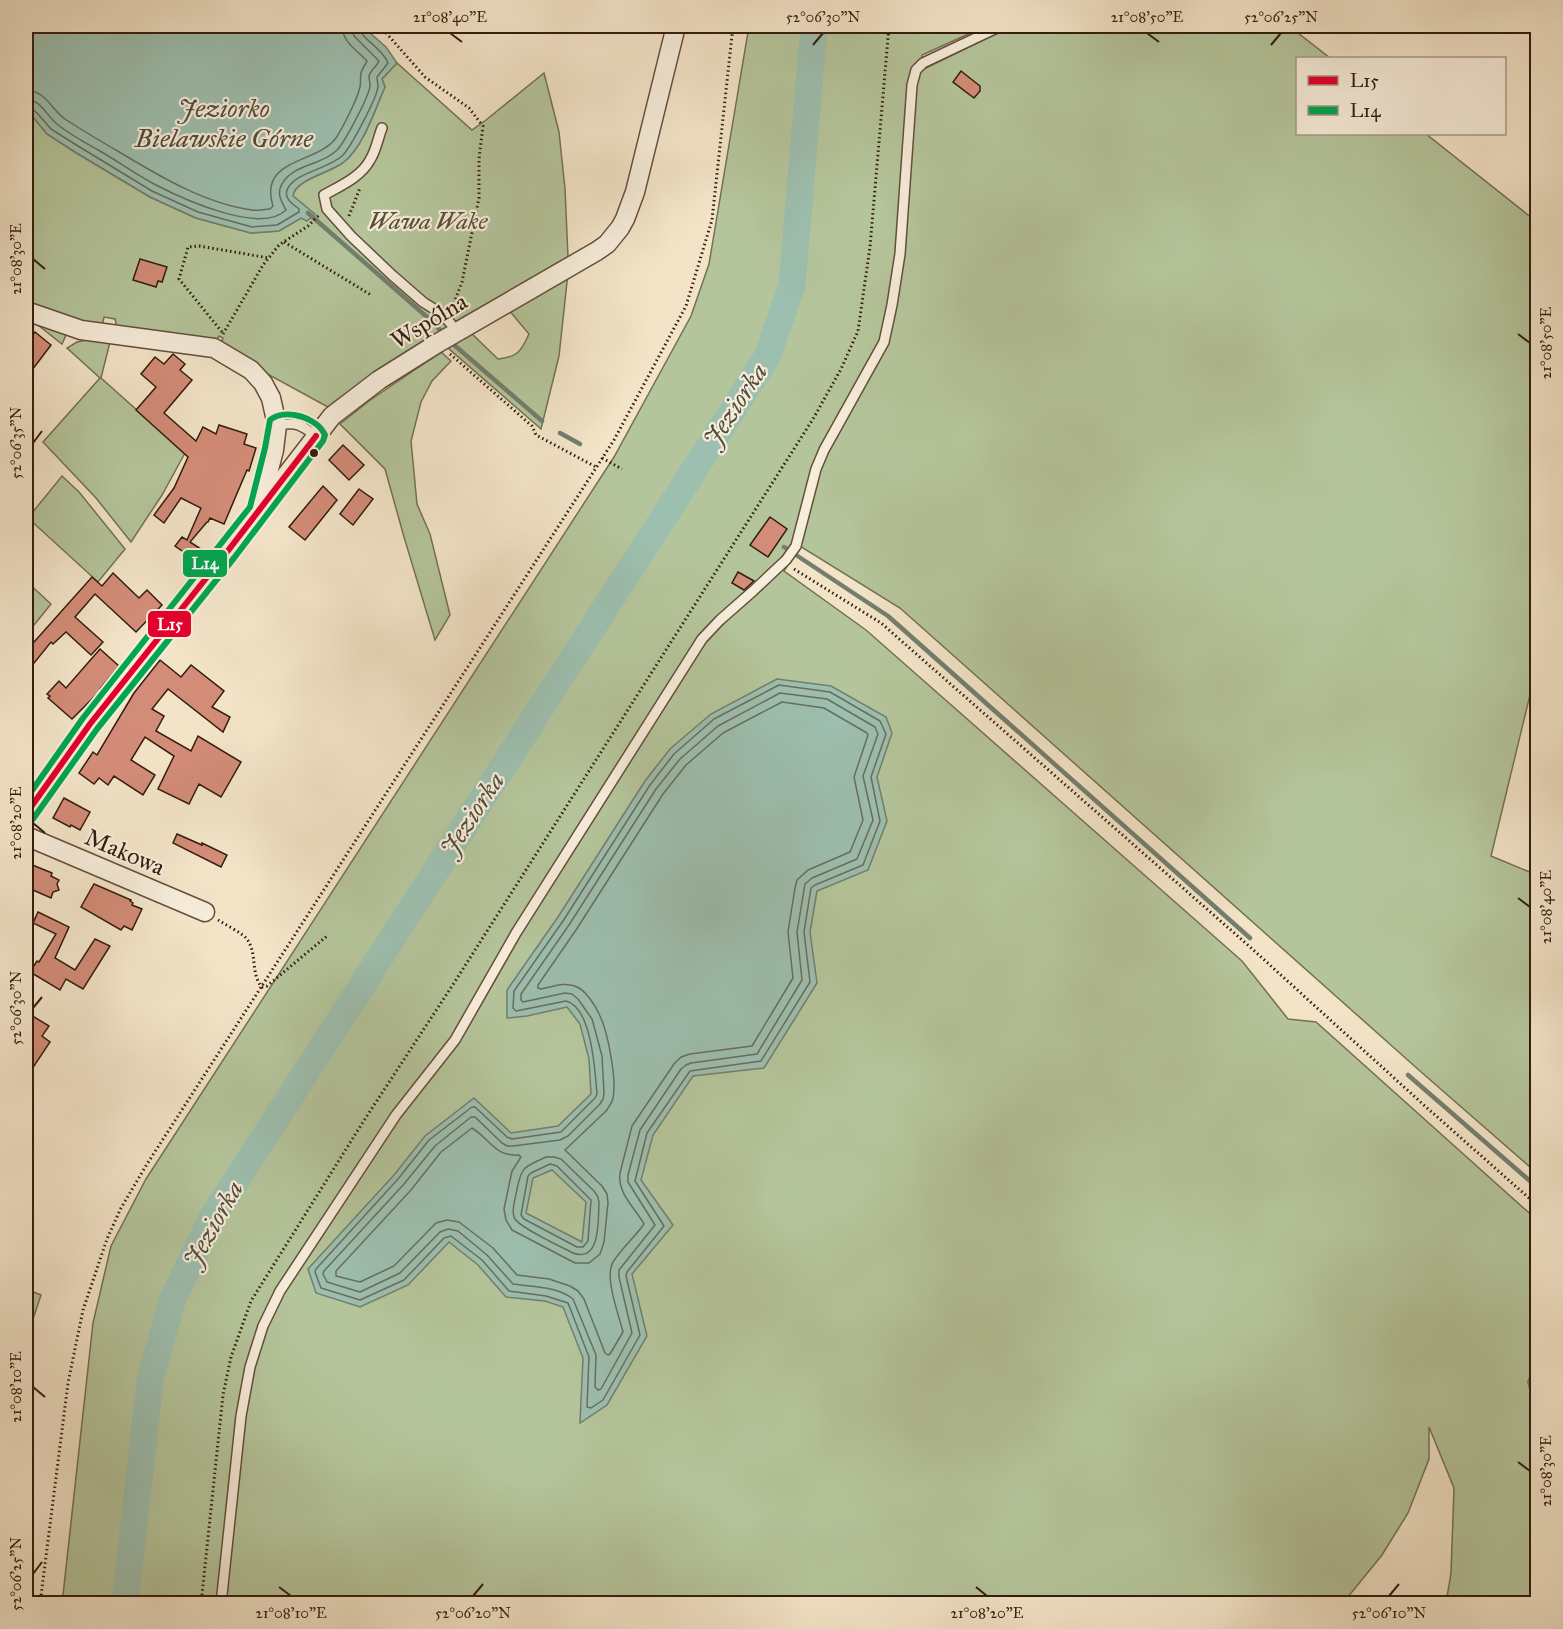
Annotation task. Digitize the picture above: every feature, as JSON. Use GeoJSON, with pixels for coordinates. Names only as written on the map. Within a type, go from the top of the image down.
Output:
{"type":"FeatureCollection","features":[{"type":"Feature","properties":{"kind":"street","name":"Wspólna"},"geometry":{"type":"LineString","coordinates":[[26,814],[90,724],[332,416],[379,380],[438,343],[597,251],[607,244],[621,228],[635,192],[676,26]]}},
{"type":"Feature","properties":{"kind":"street","name":"Wspólna"},"geometry":{"type":"LineString","coordinates":[[26,311],[81,330],[214,348],[251,370],[263,383],[271,398],[277,425],[274,450],[258,512]]}},
{"type":"Feature","properties":{"kind":"street","name":"Makowa"},"geometry":{"type":"LineString","coordinates":[[26,836],[205,912]]}},
{"type":"Feature","properties":{"kind":"lane"},"geometry":{"type":"LineString","coordinates":[[221,1604],[241,1416],[250,1367],[263,1326],[280,1291],[396,1115],[455,1040],[516,933],[702,639],[783,562],[796,546],[816,469],[824,450],[884,342],[900,254],[912,85],[916,70],[923,63],[1001,26]]}},
{"type":"Feature","properties":{"kind":"lane"},"geometry":{"type":"LineString","coordinates":[[382,128],[370,161],[346,183],[324,195],[327,209],[351,236],[392,275],[449,321]]}},
{"type":"Feature","properties":{"kind":"lane"},"geometry":{"type":"LineString","coordinates":[[277,425],[290,423],[303,426],[316,436]]}},
{"type":"Feature","properties":{"kind":"path"},"geometry":{"type":"LineString","coordinates":[[380,26],[425,77],[469,108],[483,126],[479,159],[480,198],[462,282],[449,321]]}},
{"type":"Feature","properties":{"kind":"path"},"geometry":{"type":"LineString","coordinates":[[40,1604],[68,1383],[83,1310],[107,1239],[121,1208],[147,1164],[602,458],[651,374],[686,306],[712,220],[733,26]]}},
{"type":"Feature","properties":{"kind":"path"},"geometry":{"type":"LineString","coordinates":[[201,1604],[222,1395],[231,1357],[251,1301],[357,1131],[813,420],[841,369],[858,331],[870,247],[889,26]]}},
{"type":"Feature","properties":{"kind":"path"},"geometry":{"type":"LineString","coordinates":[[269,258],[199,246],[188,247],[179,279],[222,335],[279,245],[308,225],[318,215]]}},
{"type":"Feature","properties":{"kind":"path"},"geometry":{"type":"LineString","coordinates":[[284,242],[371,294]]}},
{"type":"Feature","properties":{"kind":"path"},"geometry":{"type":"LineString","coordinates":[[438,343],[532,426],[536,435],[596,466]]}},
{"type":"Feature","properties":{"kind":"path"},"geometry":{"type":"LineString","coordinates":[[602,458],[622,469]]}},
{"type":"Feature","properties":{"kind":"path"},"geometry":{"type":"LineString","coordinates":[[783,562],[881,623],[1249,946],[1538,1206]]}},
{"type":"Feature","properties":{"kind":"path"},"geometry":{"type":"LineString","coordinates":[[205,912],[246,938],[253,955],[258,983],[262,987]]}},
{"type":"Feature","properties":{"kind":"path"},"geometry":{"type":"LineString","coordinates":[[262,987],[267,986],[327,936]]}},
{"type":"Feature","properties":{"kind":"green space"},"geometry":{"type":"Polygon","coordinates":[[[749,26],[986,26],[922,55],[922,70],[1011,26],[1289,26],[1329,57],[1296,57],[1296,135],[1427,135],[1537,222],[1537,666],[1491,856],[1537,875],[1537,1173],[900,608],[800,546],[784,571],[866,630],[1242,961],[1288,1019],[1316,1022],[1537,1220],[1537,1357],[1528,1382],[1538,1416],[1537,1603],[1446,1603],[1451,1573],[1454,1488],[1429,1427],[1429,1459],[1408,1513],[1382,1555],[1343,1603],[62,1604],[93,1323],[111,1246],[146,1179],[614,457],[691,316],[709,264],[749,26]]]}},
{"type":"Feature","properties":{"kind":"green space","name":"Wawa Wake"},"geometry":{"type":"Polygon","coordinates":[[[397,63],[472,130],[544,73],[559,132],[565,189],[568,257],[460,319],[328,407],[220,345],[223,338],[219,336],[215,342],[118,333],[115,319],[104,317],[104,329],[26,306],[26,269],[33,231],[26,229],[26,111],[47,134],[150,197],[196,218],[251,233],[279,231],[301,218],[314,214],[293,196],[295,190],[307,181],[339,165],[352,154],[368,126],[385,87],[382,79],[397,63]]]}},
{"type":"Feature","properties":{"kind":"green space"},"geometry":{"type":"Polygon","coordinates":[[[568,273],[559,356],[541,429],[448,348],[471,333],[498,359],[518,353],[529,334],[508,309],[568,273]]]}},
{"type":"Feature","properties":{"kind":"green space"},"geometry":{"type":"Polygon","coordinates":[[[29,318],[67,330],[62,344],[29,318]]]}},
{"type":"Feature","properties":{"kind":"green space"},"geometry":{"type":"Polygon","coordinates":[[[87,340],[110,342],[101,378],[185,453],[162,495],[131,542],[96,498],[43,442],[100,378],[67,348],[77,342],[87,340]]]}},
{"type":"Feature","properties":{"kind":"green space"},"geometry":{"type":"Polygon","coordinates":[[[441,352],[451,361],[432,381],[421,402],[411,441],[417,504],[430,534],[450,615],[435,640],[385,469],[340,424],[369,401],[441,352]]]}},
{"type":"Feature","properties":{"kind":"green space"},"geometry":{"type":"Polygon","coordinates":[[[62,476],[79,492],[125,549],[98,582],[28,518],[62,476]]]}},
{"type":"Feature","properties":{"kind":"green space"},"geometry":{"type":"Polygon","coordinates":[[[26,581],[51,604],[26,635],[26,581]]]}},
{"type":"Feature","properties":{"kind":"green space"},"geometry":{"type":"Polygon","coordinates":[[[26,1289],[41,1295],[33,1319],[26,1368],[26,1289]]]}},
{"type":"Feature","properties":{"kind":"water","name":"Jeziorko Bielawskie Górne"},"geometry":{"type":"Polygon","coordinates":[[[26,26],[362,26],[386,47],[397,63],[382,79],[385,87],[368,126],[352,154],[339,165],[307,180],[295,190],[293,196],[315,214],[307,221],[301,218],[279,231],[251,233],[196,218],[150,197],[47,134],[26,111],[26,26]]]}},
{"type":"Feature","properties":{"kind":"water"},"geometry":{"type":"Polygon","coordinates":[[[777,679],[831,686],[886,717],[892,733],[877,777],[887,821],[868,870],[817,891],[810,932],[817,983],[764,1068],[693,1076],[653,1135],[641,1180],[673,1225],[632,1274],[647,1336],[607,1405],[580,1423],[583,1358],[563,1307],[545,1301],[506,1297],[478,1265],[449,1242],[408,1285],[360,1307],[316,1293],[308,1269],[394,1175],[425,1136],[474,1098],[511,1133],[558,1126],[591,1094],[589,1059],[580,1024],[567,1007],[507,1018],[507,990],[558,917],[645,781],[670,749],[711,714],[777,679]],[[552,1170],[533,1178],[526,1213],[582,1242],[586,1202],[552,1170]]]}},
{"type":"Feature","properties":{"kind":"water"},"geometry":{"type":"Polygon","coordinates":[[[1537,1357],[1537,1416],[1528,1382],[1537,1357]]]}},
{"type":"Feature","properties":{"kind":"building"},"geometry":{"type":"Polygon","coordinates":[[[961,71],[980,86],[980,91],[974,98],[953,82],[961,71]]]}},
{"type":"Feature","properties":{"kind":"building"},"geometry":{"type":"Polygon","coordinates":[[[140,259],[167,267],[162,282],[158,281],[156,287],[133,280],[140,259]]]}},
{"type":"Feature","properties":{"kind":"building"},"geometry":{"type":"Polygon","coordinates":[[[35,332],[51,345],[26,378],[26,343],[35,332]]]}},
{"type":"Feature","properties":{"kind":"building"},"geometry":{"type":"Polygon","coordinates":[[[173,354],[185,364],[180,370],[192,380],[164,413],[196,441],[203,427],[216,434],[219,425],[247,434],[244,444],[256,448],[249,471],[247,470],[224,524],[210,518],[190,542],[207,553],[200,563],[175,546],[182,537],[187,540],[201,508],[181,498],[164,523],[154,515],[174,488],[188,457],[136,410],[156,387],[141,374],[155,357],[164,364],[173,354]]]}},
{"type":"Feature","properties":{"kind":"building"},"geometry":{"type":"Polygon","coordinates":[[[343,445],[364,465],[349,480],[329,460],[343,445]]]}},
{"type":"Feature","properties":{"kind":"building"},"geometry":{"type":"Polygon","coordinates":[[[323,486],[337,500],[305,540],[289,527],[323,486]]]}},
{"type":"Feature","properties":{"kind":"building"},"geometry":{"type":"Polygon","coordinates":[[[359,489],[373,499],[353,525],[340,514],[359,489]]]}},
{"type":"Feature","properties":{"kind":"building"},"geometry":{"type":"Polygon","coordinates":[[[770,517],[787,529],[768,557],[750,545],[770,517]]]}},
{"type":"Feature","properties":{"kind":"building"},"geometry":{"type":"Polygon","coordinates":[[[738,572],[754,581],[744,590],[732,583],[738,572]]]}},
{"type":"Feature","properties":{"kind":"building"},"geometry":{"type":"Polygon","coordinates":[[[113,573],[139,598],[147,590],[162,605],[136,632],[95,594],[75,617],[103,642],[91,655],[66,632],[53,644],[51,642],[26,673],[26,651],[92,577],[102,586],[113,573]]]}},
{"type":"Feature","properties":{"kind":"building"},"geometry":{"type":"Polygon","coordinates":[[[100,649],[119,666],[101,690],[72,719],[48,698],[50,696],[47,694],[59,681],[66,688],[100,649]]]}},
{"type":"Feature","properties":{"kind":"building"},"geometry":{"type":"Polygon","coordinates":[[[160,660],[181,677],[191,665],[224,691],[212,707],[230,717],[223,732],[168,689],[152,709],[164,716],[156,731],[191,751],[198,736],[241,762],[221,797],[199,784],[189,804],[158,789],[174,756],[145,737],[131,760],[155,775],[143,795],[114,776],[108,785],[99,778],[94,784],[79,773],[93,752],[97,755],[134,693],[160,660]]]}},
{"type":"Feature","properties":{"kind":"building"},"geometry":{"type":"Polygon","coordinates":[[[64,798],[90,812],[80,830],[53,818],[64,798]]]}},
{"type":"Feature","properties":{"kind":"building"},"geometry":{"type":"Polygon","coordinates":[[[177,834],[227,855],[221,867],[173,843],[177,834]]]}},
{"type":"Feature","properties":{"kind":"building"},"geometry":{"type":"Polygon","coordinates":[[[30,864],[52,873],[51,876],[59,880],[57,884],[59,890],[53,892],[51,898],[26,887],[26,875],[30,864]]]}},
{"type":"Feature","properties":{"kind":"building"},"geometry":{"type":"Polygon","coordinates":[[[94,884],[131,900],[132,905],[142,909],[132,930],[124,926],[121,930],[81,907],[94,884]]]}},
{"type":"Feature","properties":{"kind":"building"},"geometry":{"type":"Polygon","coordinates":[[[38,912],[69,927],[55,958],[75,970],[95,939],[110,946],[83,989],[66,979],[60,990],[30,972],[56,934],[33,923],[38,912]]]}},
{"type":"Feature","properties":{"kind":"building"},"geometry":{"type":"Polygon","coordinates":[[[26,1012],[49,1026],[42,1036],[50,1042],[26,1078],[26,1012]]]}},
{"type":"Feature","properties":{"kind":"waterway","name":"Jeziorka"},"geometry":{"type":"LineString","coordinates":[[125,1604],[150,1381],[173,1298],[212,1218],[767,357],[792,285],[814,26]]}},
{"type":"Feature","properties":{"kind":"waterway"},"geometry":{"type":"LineString","coordinates":[[308,213],[440,330]]}},
{"type":"Feature","properties":{"kind":"waterway"},"geometry":{"type":"LineString","coordinates":[[453,344],[542,421]]}},
{"type":"Feature","properties":{"kind":"waterway"},"geometry":{"type":"LineString","coordinates":[[560,433],[580,444]]}},
{"type":"Feature","properties":{"kind":"waterway"},"geometry":{"type":"LineString","coordinates":[[784,547],[888,616],[1250,938]]}},
{"type":"Feature","properties":{"kind":"waterway"},"geometry":{"type":"LineString","coordinates":[[1408,1075],[1538,1188]]}},
{"type":"Feature","properties":{"kind":"transit line","name":"L14"},"geometry":{"type":"LineString","coordinates":[[26,799],[83,718],[250,507],[270,420],[276,416],[292,415],[315,423],[325,435],[323,441],[234,558],[97,729],[33,819]]}},
{"type":"Feature","properties":{"kind":"transit line","name":"L15"},"geometry":{"type":"LineString","coordinates":[[26,814],[90,724],[316,436]]}}]}
